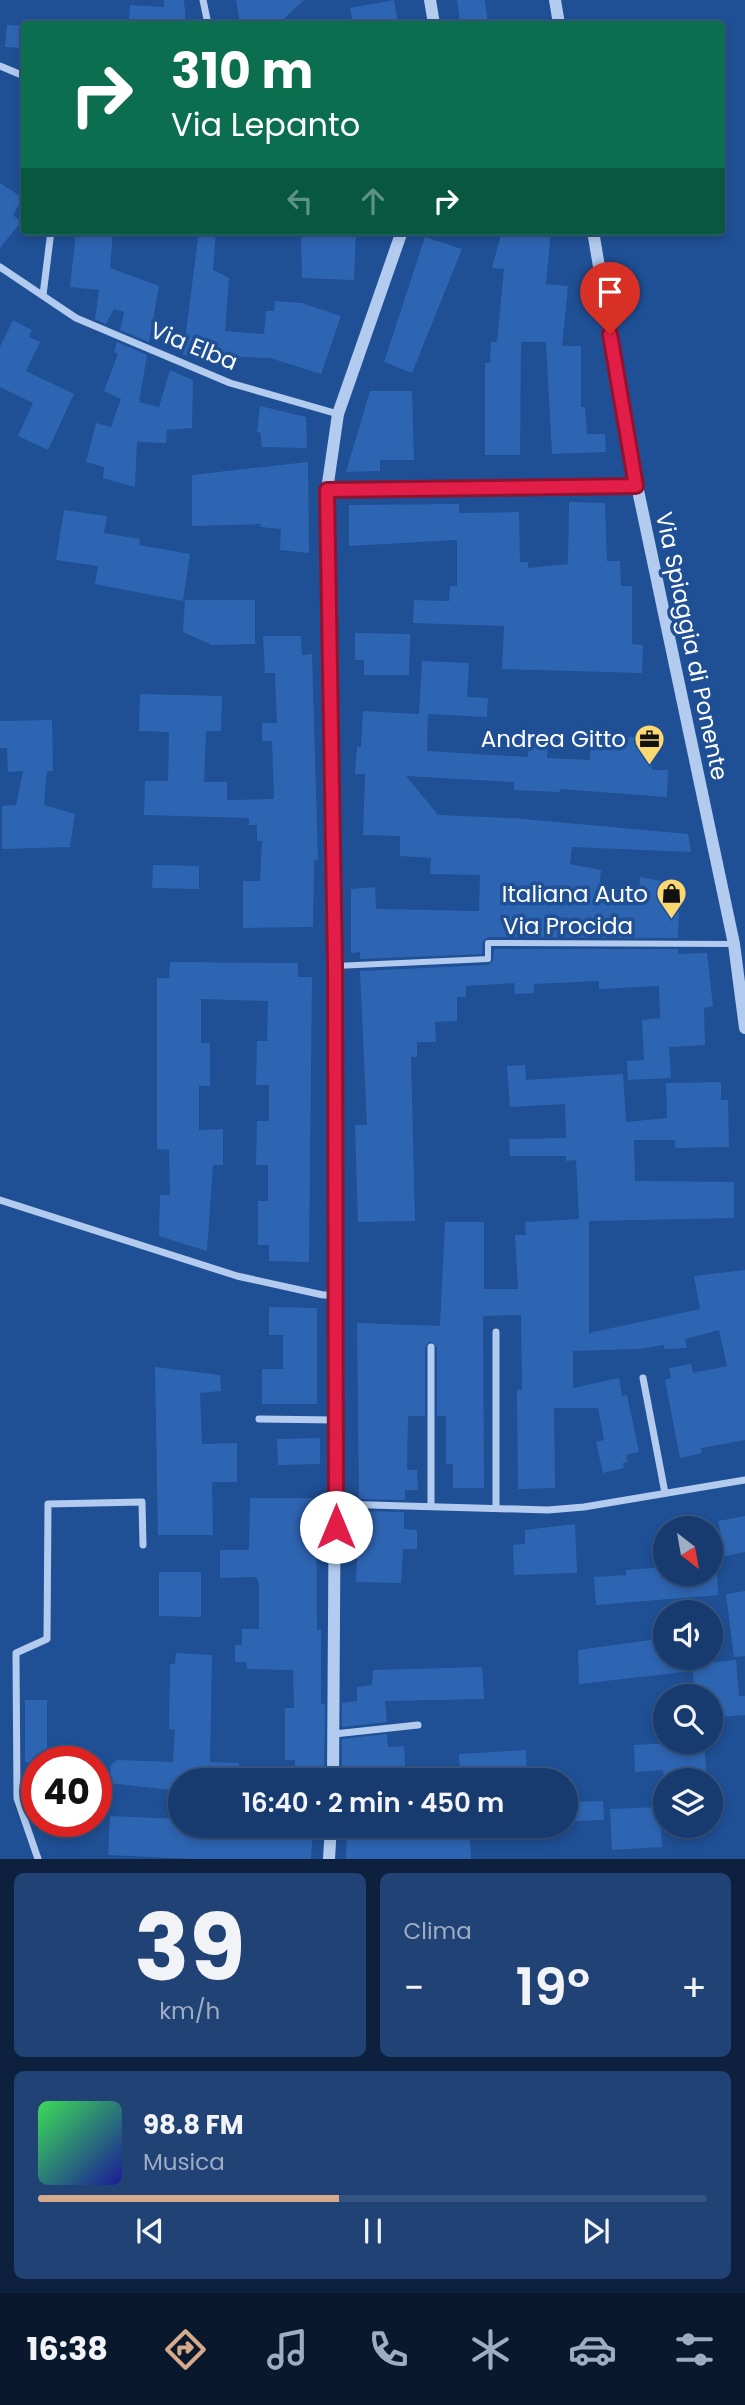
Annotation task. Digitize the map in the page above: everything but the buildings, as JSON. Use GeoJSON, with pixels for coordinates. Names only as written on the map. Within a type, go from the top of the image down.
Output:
{"type":"FeatureCollection","features":[{"type":"Feature","properties":{"kind":"street"},"geometry":{"type":"LineString","coordinates":[[203,0],[207,21]]}},
{"type":"Feature","properties":{"kind":"street"},"geometry":{"type":"LineString","coordinates":[[430,0],[434,21]]}},
{"type":"Feature","properties":{"kind":"street"},"geometry":{"type":"LineString","coordinates":[[555,0],[558,21]]}},
{"type":"Feature","properties":{"kind":"street"},"geometry":{"type":"LineString","coordinates":[[0,66],[21,75]]}},
{"type":"Feature","properties":{"kind":"street"},"geometry":{"type":"LineString","coordinates":[[43,295],[50,235]]}},
{"type":"Feature","properties":{"kind":"street"},"geometry":{"type":"LineString","coordinates":[[333,1768],[337,1420],[335,966],[327,490],[338,414],[401,235]]}},
{"type":"Feature","properties":{"kind":"street","name":"Via Spiaggia di Ponente"},"geometry":{"type":"LineString","coordinates":[[594,235],[636,486],[734,944],[745,1028]]}},
{"type":"Feature","properties":{"kind":"street","name":"Via Elba"},"geometry":{"type":"LineString","coordinates":[[0,267],[76,317],[230,383],[338,414]]}},
{"type":"Feature","properties":{"kind":"street"},"geometry":{"type":"LineString","coordinates":[[327,490],[636,486]]}},
{"type":"Feature","properties":{"kind":"street","name":"Via Procida"},"geometry":{"type":"LineString","coordinates":[[335,966],[488,959],[488,943],[734,944]]}},
{"type":"Feature","properties":{"kind":"street"},"geometry":{"type":"LineString","coordinates":[[0,1200],[237,1276],[323,1295],[336,1295]]}},
{"type":"Feature","properties":{"kind":"street"},"geometry":{"type":"LineString","coordinates":[[496,1332],[496,1507]]}},
{"type":"Feature","properties":{"kind":"street"},"geometry":{"type":"LineString","coordinates":[[431,1347],[431,1505]]}},
{"type":"Feature","properties":{"kind":"street"},"geometry":{"type":"LineString","coordinates":[[643,1378],[665,1493]]}},
{"type":"Feature","properties":{"kind":"street"},"geometry":{"type":"LineString","coordinates":[[259,1419],[337,1420]]}},
{"type":"Feature","properties":{"kind":"street"},"geometry":{"type":"LineString","coordinates":[[336,1504],[572,1508],[745,1480]]}},
{"type":"Feature","properties":{"kind":"street"},"geometry":{"type":"LineString","coordinates":[[38,1859],[17,1798],[16,1653],[47,1639],[48,1503],[142,1502],[143,1545]]}},
{"type":"Feature","properties":{"kind":"street"},"geometry":{"type":"LineString","coordinates":[[334,1734],[418,1725]]}},
{"type":"Feature","properties":{"kind":"street"},"geometry":{"type":"LineString","coordinates":[[329,1859],[330,1838]]}},
{"type":"Feature","properties":{"kind":"place","name":"Andrea Gitto"},"geometry":{"type":"Point","coordinates":[649,766]}},
{"type":"Feature","properties":{"kind":"place","name":"Italiana Auto"},"geometry":{"type":"Point","coordinates":[671,921]}},
{"type":"Feature","properties":{"kind":"route"},"geometry":{"type":"LineString","coordinates":[[336,1527],[335,966],[327,490],[636,486],[610,334]]}}]}
